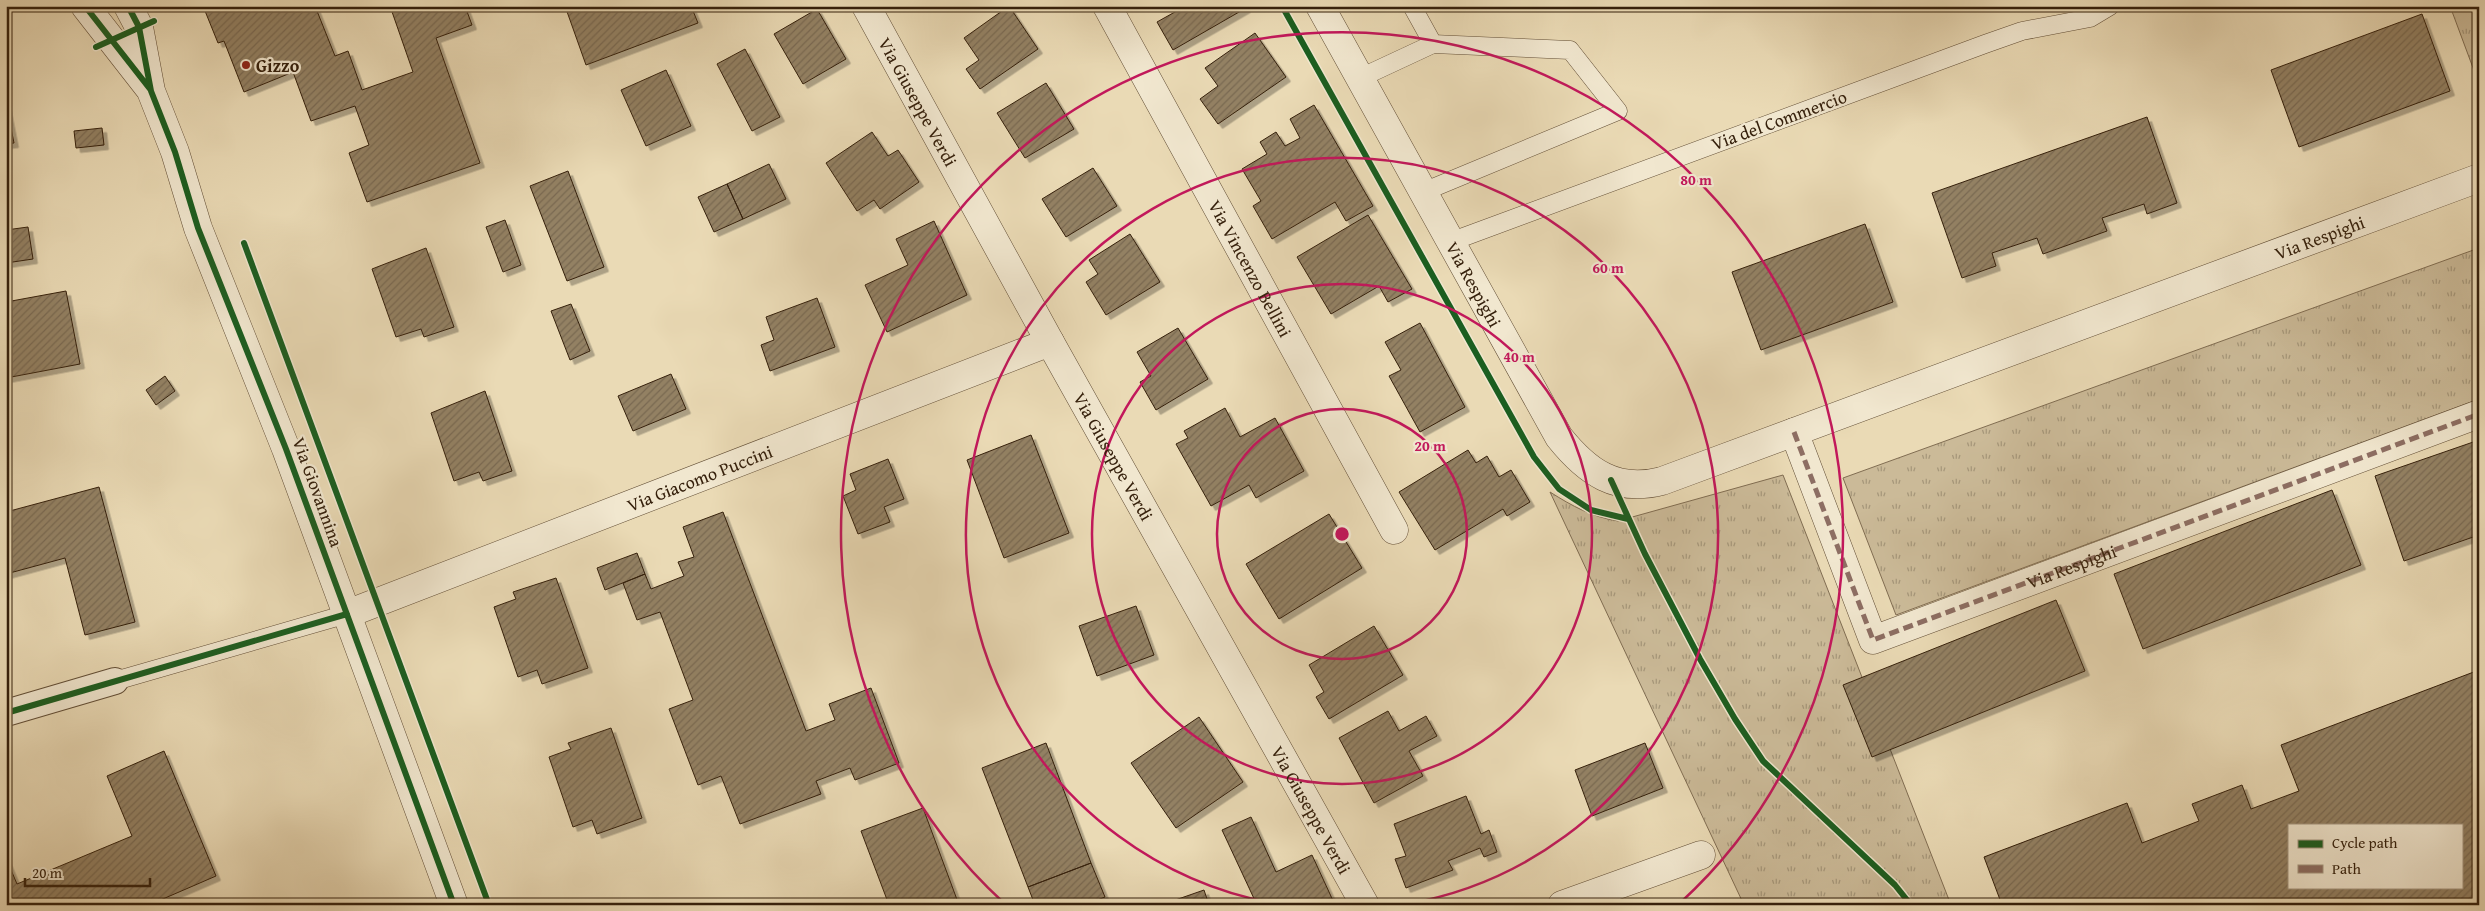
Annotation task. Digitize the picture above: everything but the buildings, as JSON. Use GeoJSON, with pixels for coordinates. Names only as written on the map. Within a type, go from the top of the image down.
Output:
{"type":"FeatureCollection","features":[{"type":"Feature","properties":{"kind":"street","name":"Via Giovannina"},"geometry":{"type":"LineString","coordinates":[[85,6],[151,91]]}},
{"type":"Feature","properties":{"kind":"street","name":"Via Giovannina"},"geometry":{"type":"LineString","coordinates":[[128,6],[139,27],[151,91],[174,152],[198,228],[286,449],[454,905]]}},
{"type":"Feature","properties":{"kind":"street","name":"Via Giuseppe Verdi"},"geometry":{"type":"LineString","coordinates":[[866,6],[1050,342],[1364,905]]}},
{"type":"Feature","properties":{"kind":"street","name":"Via Vincenzo Bellini"},"geometry":{"type":"LineString","coordinates":[[1107,6],[1394,530]]}},
{"type":"Feature","properties":{"kind":"street","name":"Via Respighi"},"geometry":{"type":"LineString","coordinates":[[1320,6],[1559,437],[1580,460],[1594,471],[1626,485],[1645,485],[1794,432],[2479,178]]}},
{"type":"Feature","properties":{"kind":"street","name":"Via Giacomo Puccini"},"geometry":{"type":"LineString","coordinates":[[347,614],[379,604],[1050,342]]}},
{"type":"Feature","properties":{"kind":"street","name":"Via Respighi"},"geometry":{"type":"LineString","coordinates":[[1794,432],[1873,640],[2479,414]]}},
{"type":"Feature","properties":{"kind":"street"},"geometry":{"type":"LineString","coordinates":[[6,713],[115,681]]}},
{"type":"Feature","properties":{"kind":"street"},"geometry":{"type":"LineString","coordinates":[[1562,905],[1701,855]]}},
{"type":"Feature","properties":{"kind":"lane"},"geometry":{"type":"LineString","coordinates":[[1412,6],[1433,44]]}},
{"type":"Feature","properties":{"kind":"lane","name":"Via del Commercio"},"geometry":{"type":"LineString","coordinates":[[1450,242],[1984,44],[2022,31],[2090,18],[2110,6]]}},
{"type":"Feature","properties":{"kind":"lane"},"geometry":{"type":"LineString","coordinates":[[1360,78],[1433,44],[1570,50],[1618,111],[1423,192]]}},
{"type":"Feature","properties":{"kind":"lane"},"geometry":{"type":"LineString","coordinates":[[115,681],[347,614]]}},
{"type":"Feature","properties":{"kind":"green space"},"geometry":{"type":"Polygon","coordinates":[[[2450,6],[2479,6],[2479,84],[2450,6]]]}},
{"type":"Feature","properties":{"kind":"green space"},"geometry":{"type":"Polygon","coordinates":[[[2479,248],[2479,399],[1896,615],[1843,478],[2479,248]]]}},
{"type":"Feature","properties":{"kind":"green space"},"geometry":{"type":"Polygon","coordinates":[[[1783,475],[1951,905],[1744,905],[1550,492],[1582,510],[1618,521],[1783,475]]]}},
{"type":"Feature","properties":{"kind":"marked path"},"geometry":{"type":"LineString","coordinates":[[1794,432],[1873,640],[2479,414]]}},
{"type":"Feature","properties":{"kind":"cycle path"},"geometry":{"type":"LineString","coordinates":[[85,6],[150,89]]}},
{"type":"Feature","properties":{"kind":"cycle path"},"geometry":{"type":"LineString","coordinates":[[128,6],[139,27],[151,91],[175,152],[198,228],[286,449],[454,905]]}},
{"type":"Feature","properties":{"kind":"cycle path"},"geometry":{"type":"LineString","coordinates":[[1282,6],[1534,457],[1559,489],[1591,510],[1628,519]]}},
{"type":"Feature","properties":{"kind":"cycle path"},"geometry":{"type":"LineString","coordinates":[[96,47],[154,21]]}},
{"type":"Feature","properties":{"kind":"cycle path"},"geometry":{"type":"LineString","coordinates":[[244,243],[489,905]]}},
{"type":"Feature","properties":{"kind":"cycle path"},"geometry":{"type":"LineString","coordinates":[[1611,480],[1645,554],[1700,659],[1735,719],[1763,761],[1895,885],[1911,905]]}},
{"type":"Feature","properties":{"kind":"cycle path"},"geometry":{"type":"LineString","coordinates":[[6,713],[347,614]]}},
{"type":"Feature","properties":{"kind":"place","name":"Gizzo"},"geometry":{"type":"Point","coordinates":[246,65]}}]}
